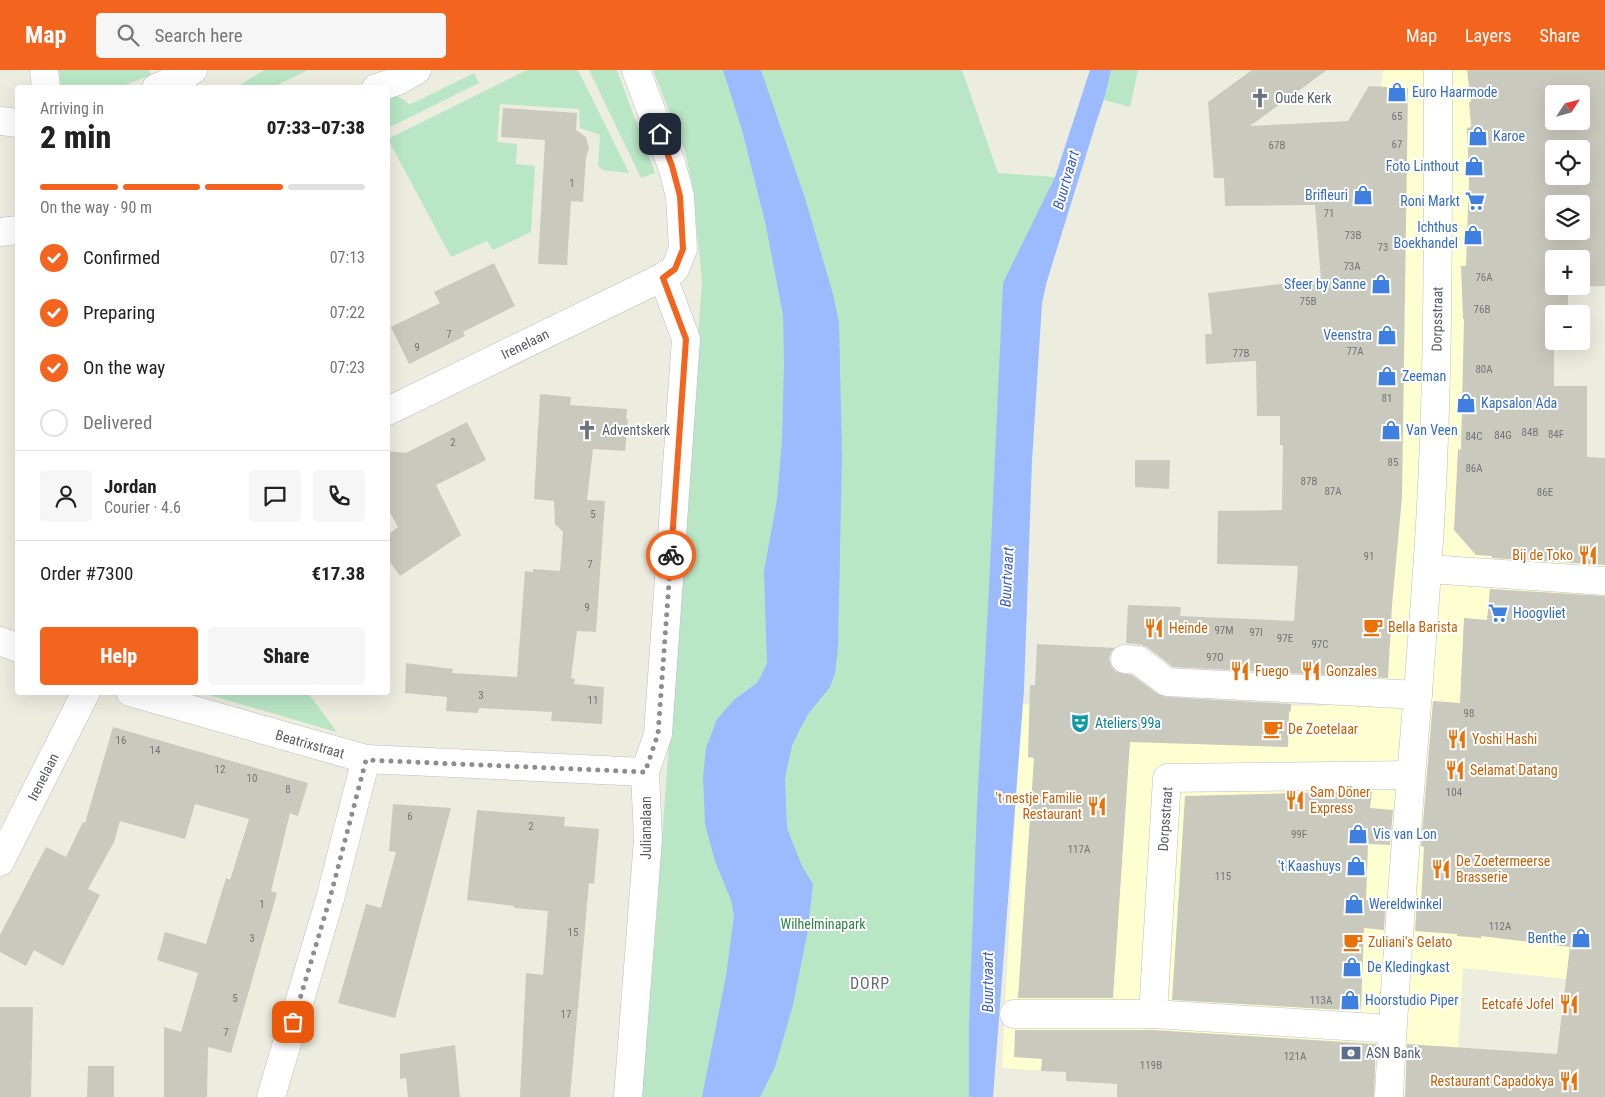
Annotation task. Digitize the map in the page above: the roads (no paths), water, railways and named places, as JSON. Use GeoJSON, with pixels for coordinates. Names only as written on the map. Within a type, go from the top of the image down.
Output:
{"type":"FeatureCollection","features":[{"type":"Feature","properties":{"kind":"street"},"geometry":{"type":"LineString","coordinates":[[44,70],[46,85]]}},
{"type":"Feature","properties":{"kind":"street"},"geometry":{"type":"LineString","coordinates":[[163,85],[193,70]]}},
{"type":"Feature","properties":{"kind":"street"},"geometry":{"type":"LineString","coordinates":[[636,70],[672,166],[680,196],[683,249],[675,269],[663,278]]}},
{"type":"Feature","properties":{"kind":"street","name":"Dorpsstraat"},"geometry":{"type":"LineString","coordinates":[[1389,1097],[1398,938],[1428,569],[1438,327],[1438,70]]}},
{"type":"Feature","properties":{"kind":"street"},"geometry":{"type":"LineString","coordinates":[[0,121],[15,123]]}},
{"type":"Feature","properties":{"kind":"street"},"geometry":{"type":"LineString","coordinates":[[0,232],[15,230]]}},
{"type":"Feature","properties":{"kind":"street","name":"Irenelaan"},"geometry":{"type":"LineString","coordinates":[[390,410],[663,278]]}},
{"type":"Feature","properties":{"kind":"street","name":"Julianalaan"},"geometry":{"type":"LineString","coordinates":[[628,1097],[648,839],[645,772],[658,734],[686,339],[663,278]]}},
{"type":"Feature","properties":{"kind":"street"},"geometry":{"type":"LineString","coordinates":[[1428,569],[1605,581]]}},
{"type":"Feature","properties":{"kind":"street"},"geometry":{"type":"LineString","coordinates":[[0,641],[15,647]]}},
{"type":"Feature","properties":{"kind":"street"},"geometry":{"type":"LineString","coordinates":[[1125,659],[1138,660],[1167,682],[1418,695]]}},
{"type":"Feature","properties":{"kind":"street","name":"Irenelaan"},"geometry":{"type":"LineString","coordinates":[[0,862],[84,695]]}},
{"type":"Feature","properties":{"kind":"street","name":"Beatrixstraat"},"geometry":{"type":"LineString","coordinates":[[140,695],[366,760],[645,772]]}},
{"type":"Feature","properties":{"kind":"street"},"geometry":{"type":"LineString","coordinates":[[271,1097],[330,898],[366,760]]}},
{"type":"Feature","properties":{"kind":"street","name":"Dorpsstraat"},"geometry":{"type":"LineString","coordinates":[[1153,1014],[1167,778],[1412,775]]}},
{"type":"Feature","properties":{"kind":"street"},"geometry":{"type":"LineString","coordinates":[[1014,1014],[1153,1014],[1392,1029]]}},
{"type":"Feature","properties":{"kind":"water"},"geometry":{"type":"Polygon","coordinates":[[[723,70],[761,70],[805,198],[833,294],[839,323],[842,454],[838,648],[835,673],[830,687],[809,713],[800,729],[792,746],[785,778],[787,828],[802,866],[813,884],[807,935],[793,1005],[775,1067],[760,1097],[702,1097],[726,976],[734,916],[731,900],[715,861],[705,824],[703,777],[706,748],[717,719],[735,699],[757,683],[767,664],[764,571],[777,500],[782,440],[784,363],[783,315],[766,226],[742,130],[723,70]]]}},
{"type":"Feature","properties":{"kind":"water","name":"Buurtvaart"},"geometry":{"type":"Polygon","coordinates":[[[1090,70],[1111,70],[1105,96],[1047,281],[1042,303],[1032,461],[1024,690],[993,1097],[969,1097],[969,1023],[977,806],[1003,283],[1055,177],[1090,70]]]}},
{"type":"Feature","properties":{"kind":"place","name":"Euro Haarmode"},"geometry":{"type":"Point","coordinates":[1397,92]}},
{"type":"Feature","properties":{"kind":"place","name":"Oude Kerk"},"geometry":{"type":"Point","coordinates":[1260,98]}},
{"type":"Feature","properties":{"kind":"place","name":"Karoe"},"geometry":{"type":"Point","coordinates":[1478,136]}},
{"type":"Feature","properties":{"kind":"place","name":"Foto Linthout"},"geometry":{"type":"Point","coordinates":[1474,166]}},
{"type":"Feature","properties":{"kind":"place","name":"Brifleuri"},"geometry":{"type":"Point","coordinates":[1363,195]}},
{"type":"Feature","properties":{"kind":"place","name":"Roni Markt"},"geometry":{"type":"Point","coordinates":[1475,201]}},
{"type":"Feature","properties":{"kind":"place","name":"Ichthus Boekhandel"},"geometry":{"type":"Point","coordinates":[1473,235]}},
{"type":"Feature","properties":{"kind":"place","name":"Sfeer by Sanne"},"geometry":{"type":"Point","coordinates":[1381,284]}},
{"type":"Feature","properties":{"kind":"place","name":"Veenstra"},"geometry":{"type":"Point","coordinates":[1387,335]}},
{"type":"Feature","properties":{"kind":"place","name":"Zeeman"},"geometry":{"type":"Point","coordinates":[1387,376]}},
{"type":"Feature","properties":{"kind":"place","name":"Kapsalon Ada"},"geometry":{"type":"Point","coordinates":[1466,403]}},
{"type":"Feature","properties":{"kind":"place","name":"Adventskerk"},"geometry":{"type":"Point","coordinates":[587,430]}},
{"type":"Feature","properties":{"kind":"place","name":"Van Veen"},"geometry":{"type":"Point","coordinates":[1391,430]}},
{"type":"Feature","properties":{"kind":"place","name":"Bij de Toko"},"geometry":{"type":"Point","coordinates":[1588,555]}},
{"type":"Feature","properties":{"kind":"place","name":"Hoogvliet"},"geometry":{"type":"Point","coordinates":[1498,613]}},
{"type":"Feature","properties":{"kind":"place","name":"Bella Barista"},"geometry":{"type":"Point","coordinates":[1373,627]}},
{"type":"Feature","properties":{"kind":"place","name":"Heinde"},"geometry":{"type":"Point","coordinates":[1154,628]}},
{"type":"Feature","properties":{"kind":"place","name":"Fuego"},"geometry":{"type":"Point","coordinates":[1240,671]}},
{"type":"Feature","properties":{"kind":"place","name":"Gonzales"},"geometry":{"type":"Point","coordinates":[1311,671]}},
{"type":"Feature","properties":{"kind":"place","name":"Ateliers 99a"},"geometry":{"type":"Point","coordinates":[1080,723]}},
{"type":"Feature","properties":{"kind":"place","name":"De Zoetelaar"},"geometry":{"type":"Point","coordinates":[1273,729]}},
{"type":"Feature","properties":{"kind":"place","name":"Yoshi Hashi"},"geometry":{"type":"Point","coordinates":[1457,739]}},
{"type":"Feature","properties":{"kind":"place","name":"Selamat Datang"},"geometry":{"type":"Point","coordinates":[1455,770]}},
{"type":"Feature","properties":{"kind":"place","name":"Sam Döner Express"},"geometry":{"type":"Point","coordinates":[1295,800]}},
{"type":"Feature","properties":{"kind":"place","name":"'t nestje Familie Restaurant"},"geometry":{"type":"Point","coordinates":[1097,806]}},
{"type":"Feature","properties":{"kind":"place","name":"Vis van Lon"},"geometry":{"type":"Point","coordinates":[1358,834]}},
{"type":"Feature","properties":{"kind":"place","name":"'t Kaashuys"},"geometry":{"type":"Point","coordinates":[1356,866]}},
{"type":"Feature","properties":{"kind":"place","name":"De Zoetermeerse Brasserie"},"geometry":{"type":"Point","coordinates":[1441,869]}},
{"type":"Feature","properties":{"kind":"place","name":"Wereldwinkel"},"geometry":{"type":"Point","coordinates":[1354,904]}},
{"type":"Feature","properties":{"kind":"place","name":"Benthe"},"geometry":{"type":"Point","coordinates":[1581,938]}},
{"type":"Feature","properties":{"kind":"place","name":"Zuliani's Gelato"},"geometry":{"type":"Point","coordinates":[1353,942]}},
{"type":"Feature","properties":{"kind":"place","name":"De Kledingkast"},"geometry":{"type":"Point","coordinates":[1352,967]}},
{"type":"Feature","properties":{"kind":"place","name":"Hoorstudio Piper"},"geometry":{"type":"Point","coordinates":[1350,1000]}},
{"type":"Feature","properties":{"kind":"place","name":"Eetcafé Jofel"},"geometry":{"type":"Point","coordinates":[1569,1004]}},
{"type":"Feature","properties":{"kind":"place","name":"ASN Bank"},"geometry":{"type":"Point","coordinates":[1351,1053]}},
{"type":"Feature","properties":{"kind":"place","name":"Restaurant Capadokya"},"geometry":{"type":"Point","coordinates":[1569,1081]}},
{"type":"Feature","properties":{"kind":"district","name":"DORP"},"geometry":{"type":"Point","coordinates":[870,983]}},
{"type":"Feature","properties":{"kind":"park label","name":"Wilhelminapark"},"geometry":{"type":"Point","coordinates":[823,924]}}]}
